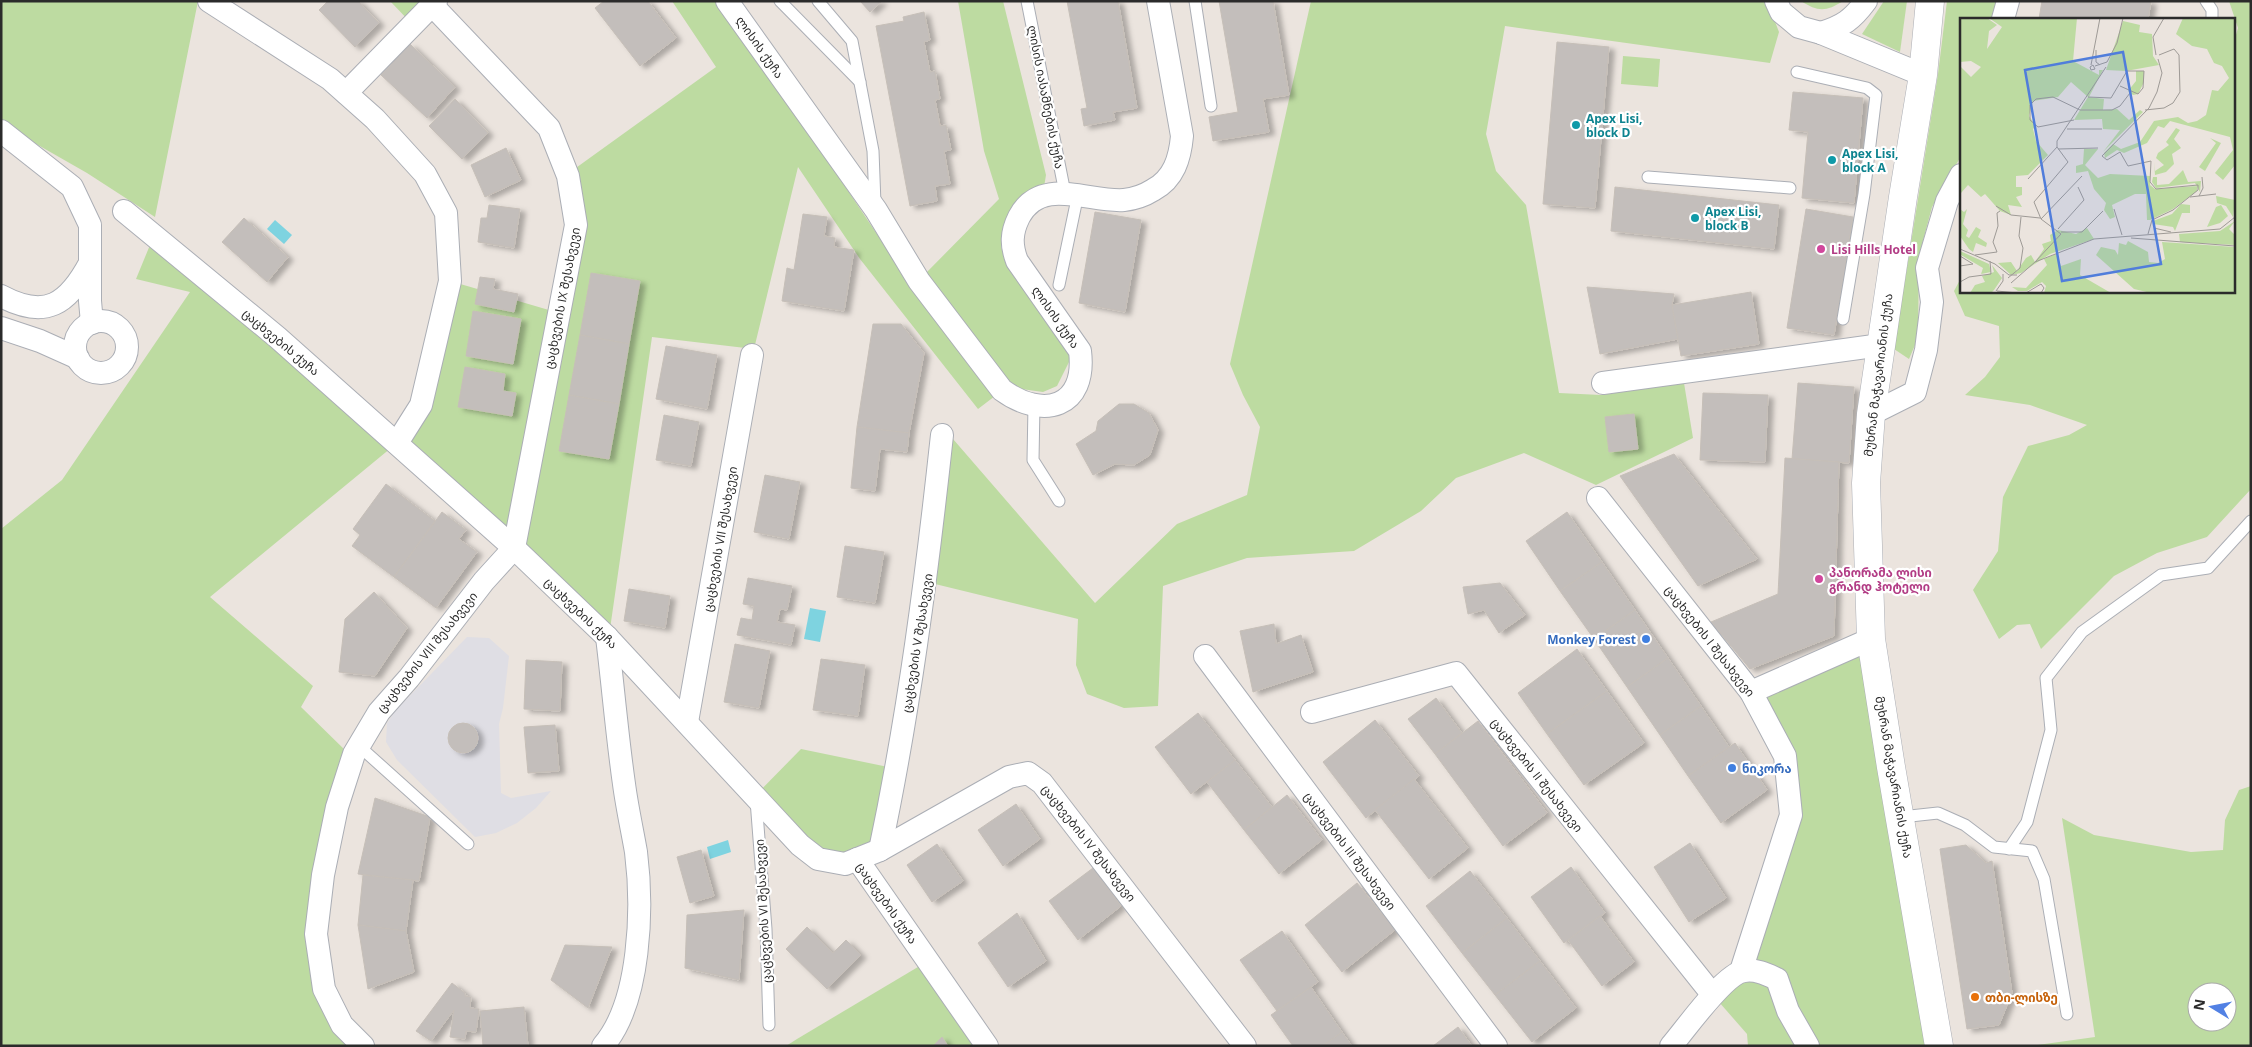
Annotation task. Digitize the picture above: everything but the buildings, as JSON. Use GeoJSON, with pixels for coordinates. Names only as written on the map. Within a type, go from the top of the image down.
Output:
{"type":"FeatureCollection","features":[{"type":"Feature","properties":{"kind":"main road","name":"მუხრან მაჭავარიანის ქუჩა"},"geometry":{"type":"LineString","coordinates":[[1930,1],[1923,75],[1871,414],[1866,483],[1871,638],[1939,1046]]}},
{"type":"Feature","properties":{"kind":"street"},"geometry":{"type":"LineString","coordinates":[[209,1],[330,79],[375,118],[425,174],[446,213],[450,281],[421,405],[397,443]]}},
{"type":"Feature","properties":{"kind":"street","name":"ლისის ქუჩა"},"geometry":{"type":"LineString","coordinates":[[727,1],[876,210],[919,281],[1002,390],[1016,401],[1050,406],[1067,399],[1078,384],[1082,368],[1080,351],[1017,261],[1012,245],[1013,230],[1020,215],[1034,200],[1049,195],[1071,194],[1124,200],[1146,194],[1163,185],[1174,170],[1180,153],[1182,136],[1158,1]]}},
{"type":"Feature","properties":{"kind":"street"},"geometry":{"type":"LineString","coordinates":[[1776,1],[1781,12],[1799,27],[1821,33],[1923,75]]}},
{"type":"Feature","properties":{"kind":"street"},"geometry":{"type":"LineString","coordinates":[[1821,33],[1840,27],[1855,16],[1866,1]]}},
{"type":"Feature","properties":{"kind":"street"},"geometry":{"type":"LineString","coordinates":[[2003,18],[2008,1]]}},
{"type":"Feature","properties":{"kind":"street","name":"ცაცხვების IX შესახვევი"},"geometry":{"type":"LineString","coordinates":[[346,93],[434,3],[549,128],[568,176],[576,225],[514,548]]}},
{"type":"Feature","properties":{"kind":"street"},"geometry":{"type":"LineString","coordinates":[[1,131],[72,187],[90,225],[90,301],[92,323]]}},
{"type":"Feature","properties":{"kind":"street"},"geometry":{"type":"LineString","coordinates":[[1871,414],[1914,392],[1926,350],[1932,302],[1927,268],[1946,201],[1960,177]]}},
{"type":"Feature","properties":{"kind":"street","name":"ცაცხვების ქუჩა"},"geometry":{"type":"LineString","coordinates":[[124,211],[277,337],[514,548],[606,637],[800,845],[818,859],[845,864],[857,859],[987,1046]]}},
{"type":"Feature","properties":{"kind":"street"},"geometry":{"type":"LineString","coordinates":[[1,296],[25,305],[54,305],[67,298],[79,285],[91,262]]}},
{"type":"Feature","properties":{"kind":"street"},"geometry":{"type":"LineString","coordinates":[[109,322],[123,333],[126,340],[125,357],[114,370],[97,373],[89,370],[78,358],[75,350],[76,341],[85,327],[92,323],[109,322]]}},
{"type":"Feature","properties":{"kind":"street"},"geometry":{"type":"LineString","coordinates":[[1,328],[40,341],[78,358]]}},
{"type":"Feature","properties":{"kind":"street"},"geometry":{"type":"LineString","coordinates":[[1603,383],[1881,345]]}},
{"type":"Feature","properties":{"kind":"street","name":"ცაცხვების VII შესახვევი"},"geometry":{"type":"LineString","coordinates":[[687,722],[752,355]]}},
{"type":"Feature","properties":{"kind":"street","name":"ცაცხვების V შესახვევი"},"geometry":{"type":"LineString","coordinates":[[880,850],[898,767],[926,582],[942,435]]}},
{"type":"Feature","properties":{"kind":"street","name":"ცაცხვების I შესახვევი"},"geometry":{"type":"LineString","coordinates":[[1598,498],[1751,692],[1785,756],[1791,814],[1741,971]]}},
{"type":"Feature","properties":{"kind":"street","name":"ცაცხვების VIII შესახვევი"},"geometry":{"type":"LineString","coordinates":[[364,1046],[342,1025],[324,989],[316,934],[323,875],[336,807],[359,746],[379,712],[409,678],[484,581],[514,548]]}},
{"type":"Feature","properties":{"kind":"street"},"geometry":{"type":"LineString","coordinates":[[603,1046],[620,1020],[632,985],[639,925],[636,854],[624,784],[606,637]]}},
{"type":"Feature","properties":{"kind":"street"},"geometry":{"type":"LineString","coordinates":[[1751,692],[1871,638]]}},
{"type":"Feature","properties":{"kind":"street","name":"ცაცხვების III შესახვევი"},"geometry":{"type":"LineString","coordinates":[[1205,656],[1496,1046]]}},
{"type":"Feature","properties":{"kind":"street","name":"ცაცხვების II შესახვევი"},"geometry":{"type":"LineString","coordinates":[[1312,712],[1456,673],[1712,994]]}},
{"type":"Feature","properties":{"kind":"street","name":"ცაცხვების IV შესახვევი"},"geometry":{"type":"LineString","coordinates":[[857,859],[880,850],[1009,777],[1028,773],[1042,783],[1245,1046]]}},
{"type":"Feature","properties":{"kind":"street"},"geometry":{"type":"LineString","coordinates":[[1678,1042],[1712,994],[1741,971],[1760,971],[1777,979],[1788,1011],[1808,1046]]}},
{"type":"Feature","properties":{"kind":"lane"},"geometry":{"type":"LineString","coordinates":[[780,1],[860,82]]}},
{"type":"Feature","properties":{"kind":"lane"},"geometry":{"type":"LineString","coordinates":[[818,1],[852,41],[873,151],[876,210]]}},
{"type":"Feature","properties":{"kind":"lane","name":"ლისის იასამნების ქუჩა"},"geometry":{"type":"LineString","coordinates":[[1027,1],[1071,194]]}},
{"type":"Feature","properties":{"kind":"lane"},"geometry":{"type":"LineString","coordinates":[[1195,1],[1211,106]]}},
{"type":"Feature","properties":{"kind":"lane"},"geometry":{"type":"LineString","coordinates":[[2206,1],[2212,10],[2212,18]]}},
{"type":"Feature","properties":{"kind":"lane"},"geometry":{"type":"LineString","coordinates":[[1797,72],[1867,88],[1876,95],[1864,194],[1843,319]]}},
{"type":"Feature","properties":{"kind":"lane"},"geometry":{"type":"LineString","coordinates":[[1648,177],[1790,188]]}},
{"type":"Feature","properties":{"kind":"lane"},"geometry":{"type":"LineString","coordinates":[[1059,285],[1071,194]]}},
{"type":"Feature","properties":{"kind":"lane"},"geometry":{"type":"LineString","coordinates":[[1034,405],[1033,460],[1059,501]]}},
{"type":"Feature","properties":{"kind":"lane"},"geometry":{"type":"LineString","coordinates":[[2009,849],[2027,822],[2051,730],[2046,678],[2082,632],[2161,575],[2208,568],[2251,521]]}},
{"type":"Feature","properties":{"kind":"lane"},"geometry":{"type":"LineString","coordinates":[[359,746],[468,844]]}},
{"type":"Feature","properties":{"kind":"lane","name":"ცაცხვების VI შესახვევი"},"geometry":{"type":"LineString","coordinates":[[755,796],[766,929],[769,1025]]}},
{"type":"Feature","properties":{"kind":"lane"},"geometry":{"type":"LineString","coordinates":[[1901,817],[1938,813],[1965,825],[1994,847],[2032,851],[2044,878],[2067,1014]]}},
{"type":"Feature","properties":{"kind":"shaded area"},"geometry":{"type":"Polygon","coordinates":[[[467,637],[489,638],[509,656],[503,708],[499,724],[501,793],[511,798],[551,791],[536,808],[517,823],[496,833],[475,837],[397,760],[386,742],[387,723],[396,710],[467,637]]]}},
{"type":"Feature","properties":{"kind":"green space"},"geometry":{"type":"Polygon","coordinates":[[[1,1],[198,1],[155,217],[87,173],[17,133],[1,121],[1,1]]]}},
{"type":"Feature","properties":{"kind":"green space"},"geometry":{"type":"Polygon","coordinates":[[[390,1],[436,1],[413,25],[390,1]]]}},
{"type":"Feature","properties":{"kind":"green space"},"geometry":{"type":"Polygon","coordinates":[[[672,1],[716,1],[812,137],[909,282],[995,396],[978,409],[860,259],[798,167],[754,349],[652,337],[610,629],[521,542],[573,170],[716,67],[672,1]]]}},
{"type":"Feature","properties":{"kind":"green space"},"geometry":{"type":"Polygon","coordinates":[[[958,1],[1003,1],[1046,175],[1044,187],[1006,227],[1001,247],[1007,264],[1068,345],[1070,360],[1057,386],[1043,392],[1014,388],[926,273],[999,199],[984,151],[958,1]]]}},
{"type":"Feature","properties":{"kind":"green space"},"geometry":{"type":"Polygon","coordinates":[[[1311,1],[1767,1],[1779,32],[1770,63],[1505,26],[1486,134],[1496,171],[1526,205],[1559,393],[1601,395],[1684,383],[1693,438],[1596,485],[1524,453],[1456,478],[1421,511],[1354,551],[1247,558],[1163,586],[1158,706],[1124,708],[1087,694],[1076,665],[1078,619],[931,583],[953,439],[1095,603],[1177,524],[1247,495],[1260,427],[1243,395],[1230,364],[1311,1]]]}},
{"type":"Feature","properties":{"kind":"green space"},"geometry":{"type":"Polygon","coordinates":[[[1801,1],[1843,1],[1827,9],[1817,9],[1801,1]]]}},
{"type":"Feature","properties":{"kind":"green space"},"geometry":{"type":"Polygon","coordinates":[[[1884,1],[1907,1],[1900,52],[1862,34],[1884,1]]]}},
{"type":"Feature","properties":{"kind":"green space"},"geometry":{"type":"Polygon","coordinates":[[[1947,1],[2000,1],[1995,18],[1960,18],[1960,158],[1932,207],[1919,256],[1918,338],[1909,359],[1894,349],[1938,74],[1947,1]]]}},
{"type":"Feature","properties":{"kind":"green space"},"geometry":{"type":"Polygon","coordinates":[[[2229,1],[2251,1],[2251,489],[2207,537],[2157,553],[2114,576],[2041,649],[2030,624],[2017,625],[1999,639],[1973,590],[1998,551],[2003,497],[2028,446],[2069,435],[2087,425],[2030,405],[1965,395],[1985,377],[2000,357],[1999,326],[1965,316],[1954,291],[1960,280],[1960,292],[2234,292],[2234,42],[2238,28],[2229,1]]]}},
{"type":"Feature","properties":{"kind":"green space"},"geometry":{"type":"Polygon","coordinates":[[[1623,56],[1660,59],[1658,87],[1621,84],[1623,56]]]}},
{"type":"Feature","properties":{"kind":"green space"},"geometry":{"type":"Polygon","coordinates":[[[150,245],[397,442],[450,281],[559,313],[514,548],[397,443],[210,597],[313,686],[301,707],[348,753],[323,875],[324,989],[363,1046],[1,1046],[1,529],[62,480],[190,292],[136,279],[150,245]]]}},
{"type":"Feature","properties":{"kind":"green space"},"geometry":{"type":"Polygon","coordinates":[[[1871,639],[1939,1046],[1748,1046],[1747,1034],[1712,994],[1741,971],[1791,815],[1785,756],[1751,692],[1871,639]]]}},
{"type":"Feature","properties":{"kind":"green space"},"geometry":{"type":"Polygon","coordinates":[[[801,749],[893,768],[880,850],[831,863],[755,796],[801,749]]]}},
{"type":"Feature","properties":{"kind":"green space"},"geometry":{"type":"Polygon","coordinates":[[[2251,786],[2251,1046],[2031,1046],[2095,1037],[2062,818],[2094,835],[2191,852],[2223,850],[2225,820],[2239,790],[2251,786]]]}},
{"type":"Feature","properties":{"kind":"green space"},"geometry":{"type":"Polygon","coordinates":[[[928,961],[987,1046],[786,1046],[797,1039],[928,961]]]}},
{"type":"Feature","properties":{"kind":"water"},"geometry":{"type":"Polygon","coordinates":[[[275,220],[292,235],[284,244],[267,229],[275,220]]]}},
{"type":"Feature","properties":{"kind":"water"},"geometry":{"type":"Polygon","coordinates":[[[810,608],[826,611],[820,642],[804,639],[810,608]]]}},
{"type":"Feature","properties":{"kind":"water"},"geometry":{"type":"Polygon","coordinates":[[[728,840],[731,852],[710,859],[707,847],[728,840]]]}},
{"type":"Feature","properties":{"kind":"place","name":"Apex Lisi, block D"},"geometry":{"type":"Point","coordinates":[1576,125]}},
{"type":"Feature","properties":{"kind":"place","name":"Apex Lisi, block A"},"geometry":{"type":"Point","coordinates":[1832,160]}},
{"type":"Feature","properties":{"kind":"place","name":"Apex Lisi, block B"},"geometry":{"type":"Point","coordinates":[1695,218]}},
{"type":"Feature","properties":{"kind":"place","name":"Lisi Hills Hotel"},"geometry":{"type":"Point","coordinates":[1821,249]}},
{"type":"Feature","properties":{"kind":"place","name":"პანორამა ლისი გრანდ ჰოტელი"},"geometry":{"type":"Point","coordinates":[1819,579]}},
{"type":"Feature","properties":{"kind":"place","name":"Monkey Forest"},"geometry":{"type":"Point","coordinates":[1646,639]}},
{"type":"Feature","properties":{"kind":"place","name":"ნიკორა"},"geometry":{"type":"Point","coordinates":[1732,768]}},
{"type":"Feature","properties":{"kind":"place","name":"თბი-ლისზე"},"geometry":{"type":"Point","coordinates":[1975,997]}}]}
